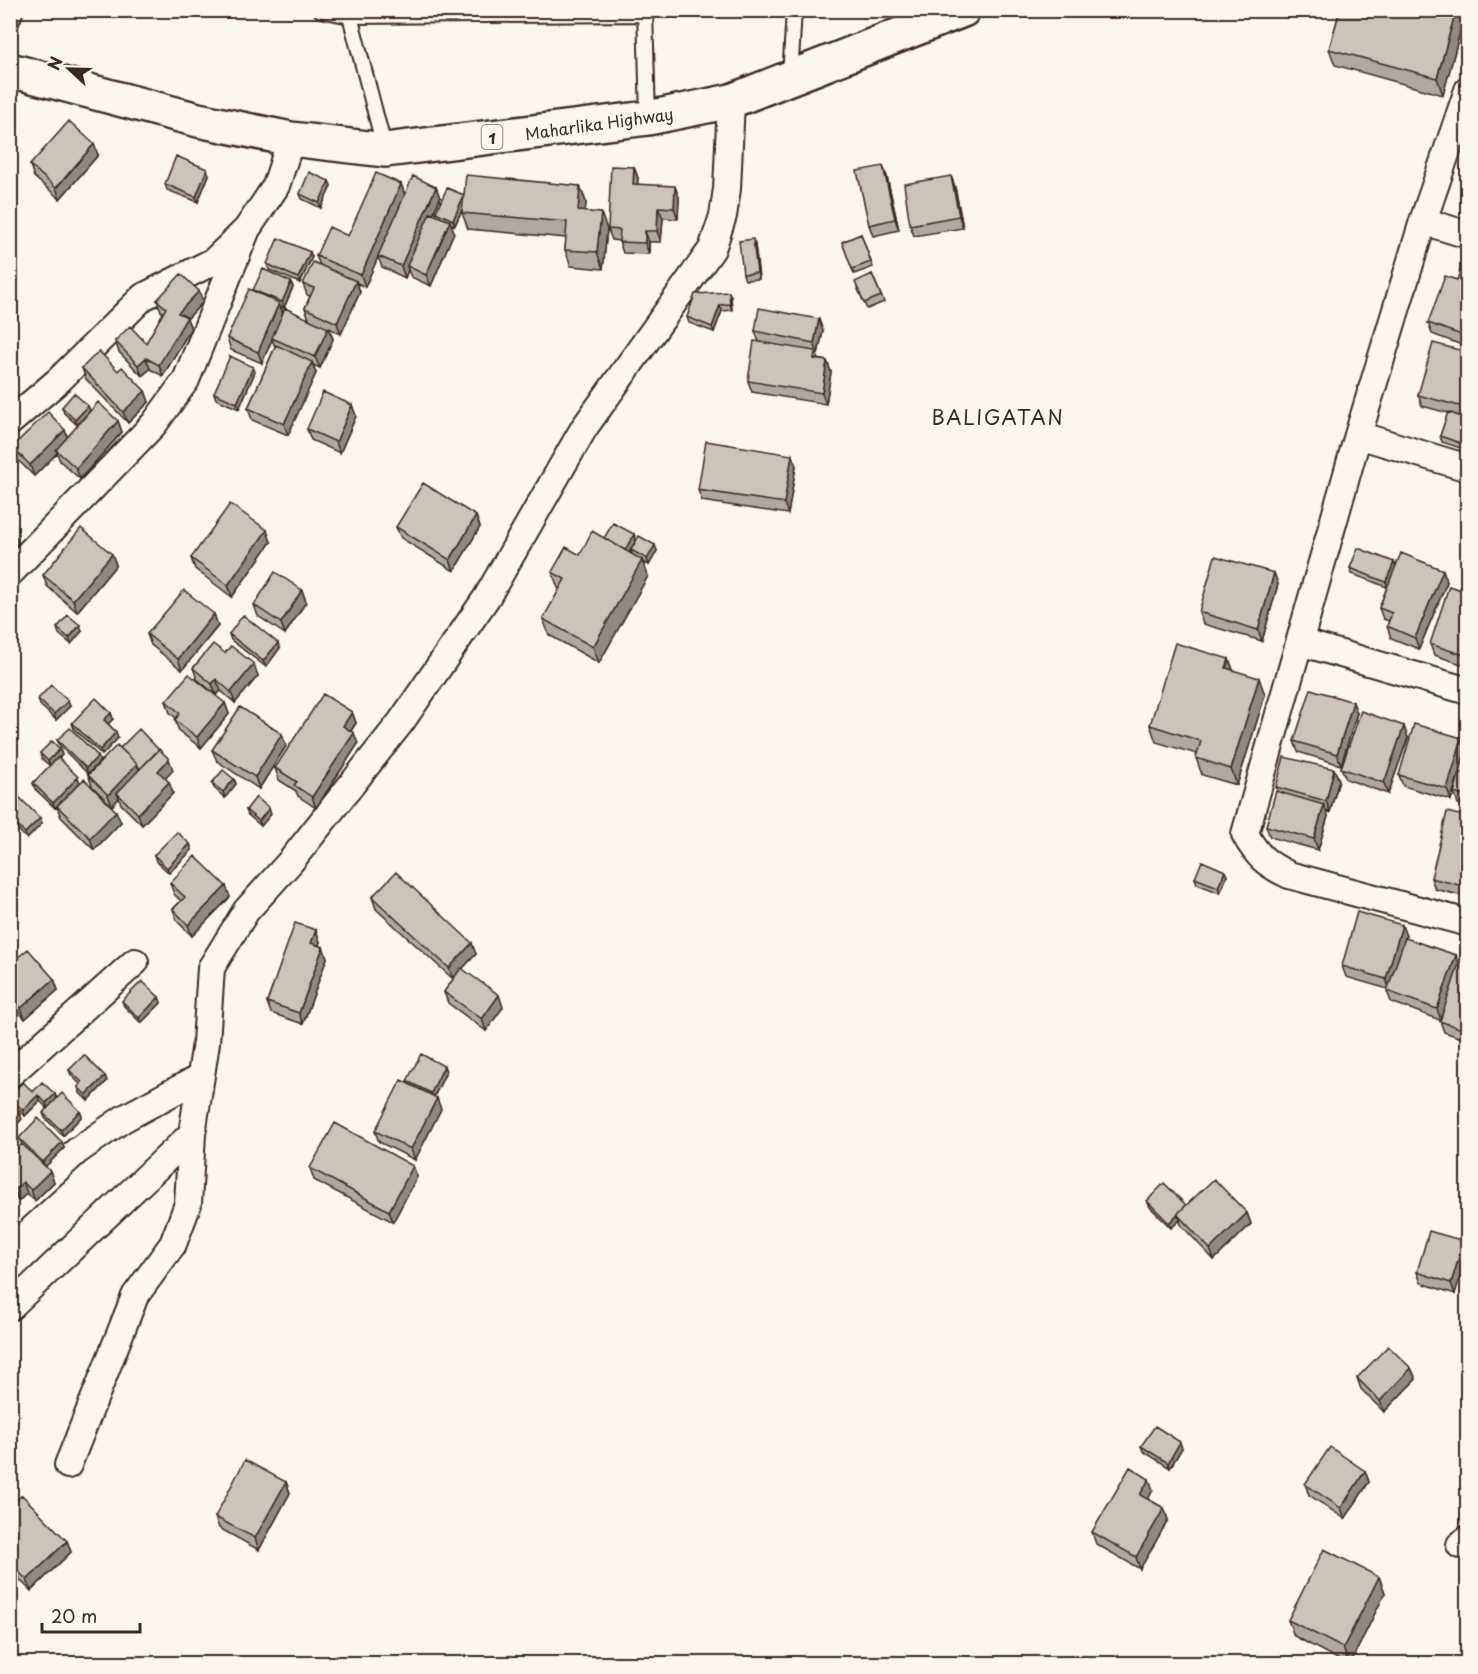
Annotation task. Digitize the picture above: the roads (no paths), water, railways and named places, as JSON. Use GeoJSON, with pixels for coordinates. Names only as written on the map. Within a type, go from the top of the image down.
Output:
{"type":"FeatureCollection","features":[{"type":"Feature","properties":{"kind":"highway","name":"Maharlika Highway"},"geometry":{"type":"LineString","coordinates":[[10,70],[198,120],[291,139],[385,150],[648,118],[731,101],[963,10]]}},
{"type":"Feature","properties":{"kind":"street"},"geometry":{"type":"LineString","coordinates":[[1467,90],[1423,221],[1358,435],[1245,834],[1256,854],[1267,865],[1289,875],[1467,923]]}},
{"type":"Feature","properties":{"kind":"street"},"geometry":{"type":"LineString","coordinates":[[68,1465],[135,1296],[173,1244],[188,1204],[192,1134],[206,1043],[211,968],[246,911],[291,861],[401,722],[487,597],[584,428],[712,249],[723,216],[727,189],[731,101]]}},
{"type":"Feature","properties":{"kind":"street"},"geometry":{"type":"LineString","coordinates":[[10,573],[154,424],[186,380],[247,230],[276,186],[291,139]]}},
{"type":"Feature","properties":{"kind":"street"},"geometry":{"type":"LineString","coordinates":[[1423,221],[1467,235]]}},
{"type":"Feature","properties":{"kind":"street"},"geometry":{"type":"LineString","coordinates":[[10,422],[59,380],[143,297],[214,261],[247,230]]}},
{"type":"Feature","properties":{"kind":"street"},"geometry":{"type":"LineString","coordinates":[[1358,435],[1467,468]]}},
{"type":"Feature","properties":{"kind":"street"},"geometry":{"type":"LineString","coordinates":[[1300,642],[1467,691]]}},
{"type":"Feature","properties":{"kind":"street"},"geometry":{"type":"LineString","coordinates":[[10,1074],[135,962]]}},
{"type":"Feature","properties":{"kind":"street"},"geometry":{"type":"LineString","coordinates":[[10,1212],[77,1151],[123,1119],[199,1078]]}},
{"type":"Feature","properties":{"kind":"street"},"geometry":{"type":"LineString","coordinates":[[10,1307],[192,1134]]}},
{"type":"Feature","properties":{"kind":"lane"},"geometry":{"type":"LineString","coordinates":[[10,27],[16,10]]}},
{"type":"Feature","properties":{"kind":"lane"},"geometry":{"type":"LineString","coordinates":[[321,10],[350,16],[645,12],[648,118]]}},
{"type":"Feature","properties":{"kind":"lane"},"geometry":{"type":"LineString","coordinates":[[790,78],[794,10]]}},
{"type":"Feature","properties":{"kind":"lane"},"geometry":{"type":"LineString","coordinates":[[350,16],[385,150]]}},
{"type":"Feature","properties":{"kind":"district","name":"BALIGATAN"},"geometry":{"type":"Point","coordinates":[998,417]}}]}
